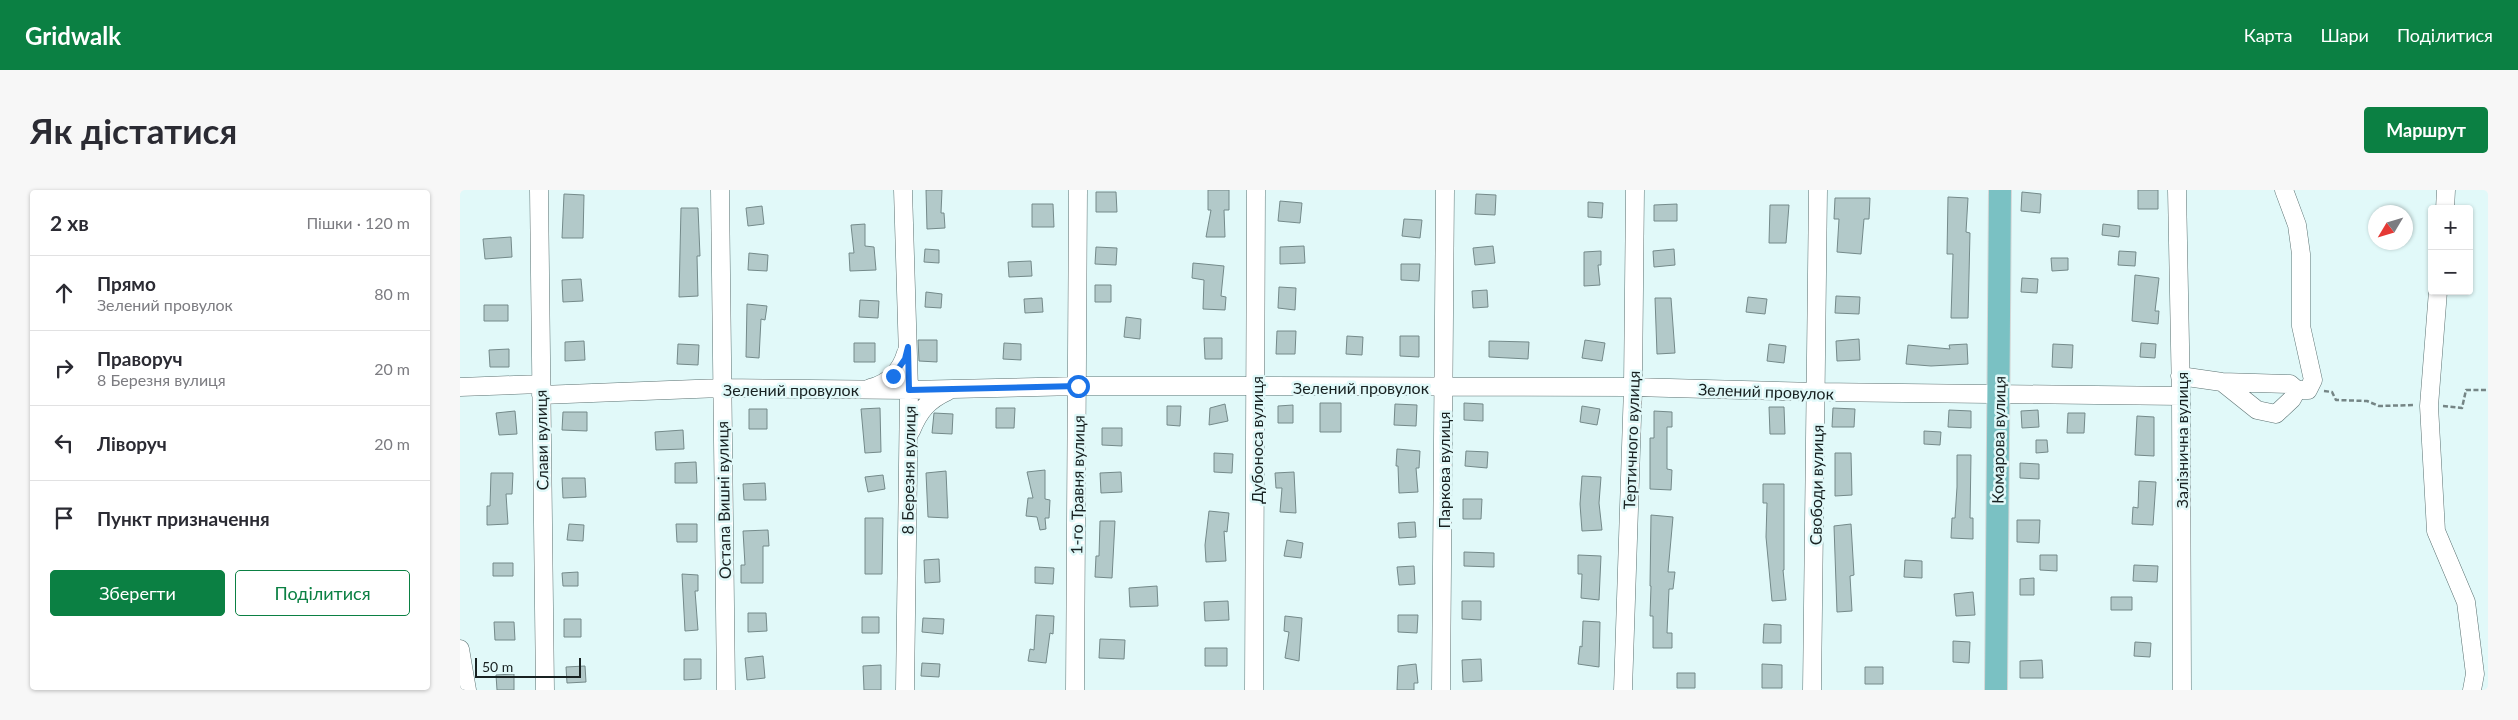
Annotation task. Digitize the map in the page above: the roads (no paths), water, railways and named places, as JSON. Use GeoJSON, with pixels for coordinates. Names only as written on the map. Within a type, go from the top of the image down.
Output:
{"type":"FeatureCollection","features":[{"type":"Feature","properties":{"kind":"main road","name":"Комарова вулиця"},"geometry":{"type":"LineString","coordinates":[[1996,690],[2000,190]]}},
{"type":"Feature","properties":{"kind":"street","name":"Слави вулиця"},"geometry":{"type":"LineString","coordinates":[[539,190],[545,690]]}},
{"type":"Feature","properties":{"kind":"street","name":"Остапа Вишні вулиця"},"geometry":{"type":"LineString","coordinates":[[720,190],[726,690]]}},
{"type":"Feature","properties":{"kind":"street","name":"8 Березня вулиця"},"geometry":{"type":"LineString","coordinates":[[903,190],[909,390],[905,690]]}},
{"type":"Feature","properties":{"kind":"street","name":"1-го Травня вулиця"},"geometry":{"type":"LineString","coordinates":[[1075,690],[1078,190]]}},
{"type":"Feature","properties":{"kind":"street","name":"Дубоноса вулиця"},"geometry":{"type":"LineString","coordinates":[[1254,690],[1257,386],[1256,190]]}},
{"type":"Feature","properties":{"kind":"street","name":"Паркова вулиця"},"geometry":{"type":"LineString","coordinates":[[1441,690],[1445,190]]}},
{"type":"Feature","properties":{"kind":"street","name":"Тертичного вулиця"},"geometry":{"type":"LineString","coordinates":[[1623,690],[1632,387],[1635,190]]}},
{"type":"Feature","properties":{"kind":"street","name":"Свободи вулиця"},"geometry":{"type":"LineString","coordinates":[[1812,690],[1818,190]]}},
{"type":"Feature","properties":{"kind":"street","name":"Залізнична вулиця"},"geometry":{"type":"LineString","coordinates":[[2177,190],[2181,396],[2182,690]]}},
{"type":"Feature","properties":{"kind":"street"},"geometry":{"type":"LineString","coordinates":[[2222,382],[2257,410],[2276,414],[2313,380],[2301,326],[2301,254],[2297,225],[2284,190]]}},
{"type":"Feature","properties":{"kind":"street"},"geometry":{"type":"LineString","coordinates":[[2445,205],[2446,190]]}},
{"type":"Feature","properties":{"kind":"street"},"geometry":{"type":"LineString","coordinates":[[2438,295],[2429,406],[2436,531],[2466,602],[2478,680]]}},
{"type":"Feature","properties":{"kind":"street"},"geometry":{"type":"LineString","coordinates":[[864,389],[879,386],[893,376],[905,359],[908,347]]}},
{"type":"Feature","properties":{"kind":"street"},"geometry":{"type":"LineString","coordinates":[[2180,376],[2222,382],[2290,384],[2302,390]]}},
{"type":"Feature","properties":{"kind":"street","name":"Зелений провулок"},"geometry":{"type":"LineString","coordinates":[[460,387],[909,390],[1078,386],[1632,387],[1817,392],[2181,396]]}},
{"type":"Feature","properties":{"kind":"street"},"geometry":{"type":"LineString","coordinates":[[908,438],[925,405],[933,398],[952,389]]}},
{"type":"Feature","properties":{"kind":"street"},"geometry":{"type":"LineString","coordinates":[[460,649],[467,690]]}}]}
